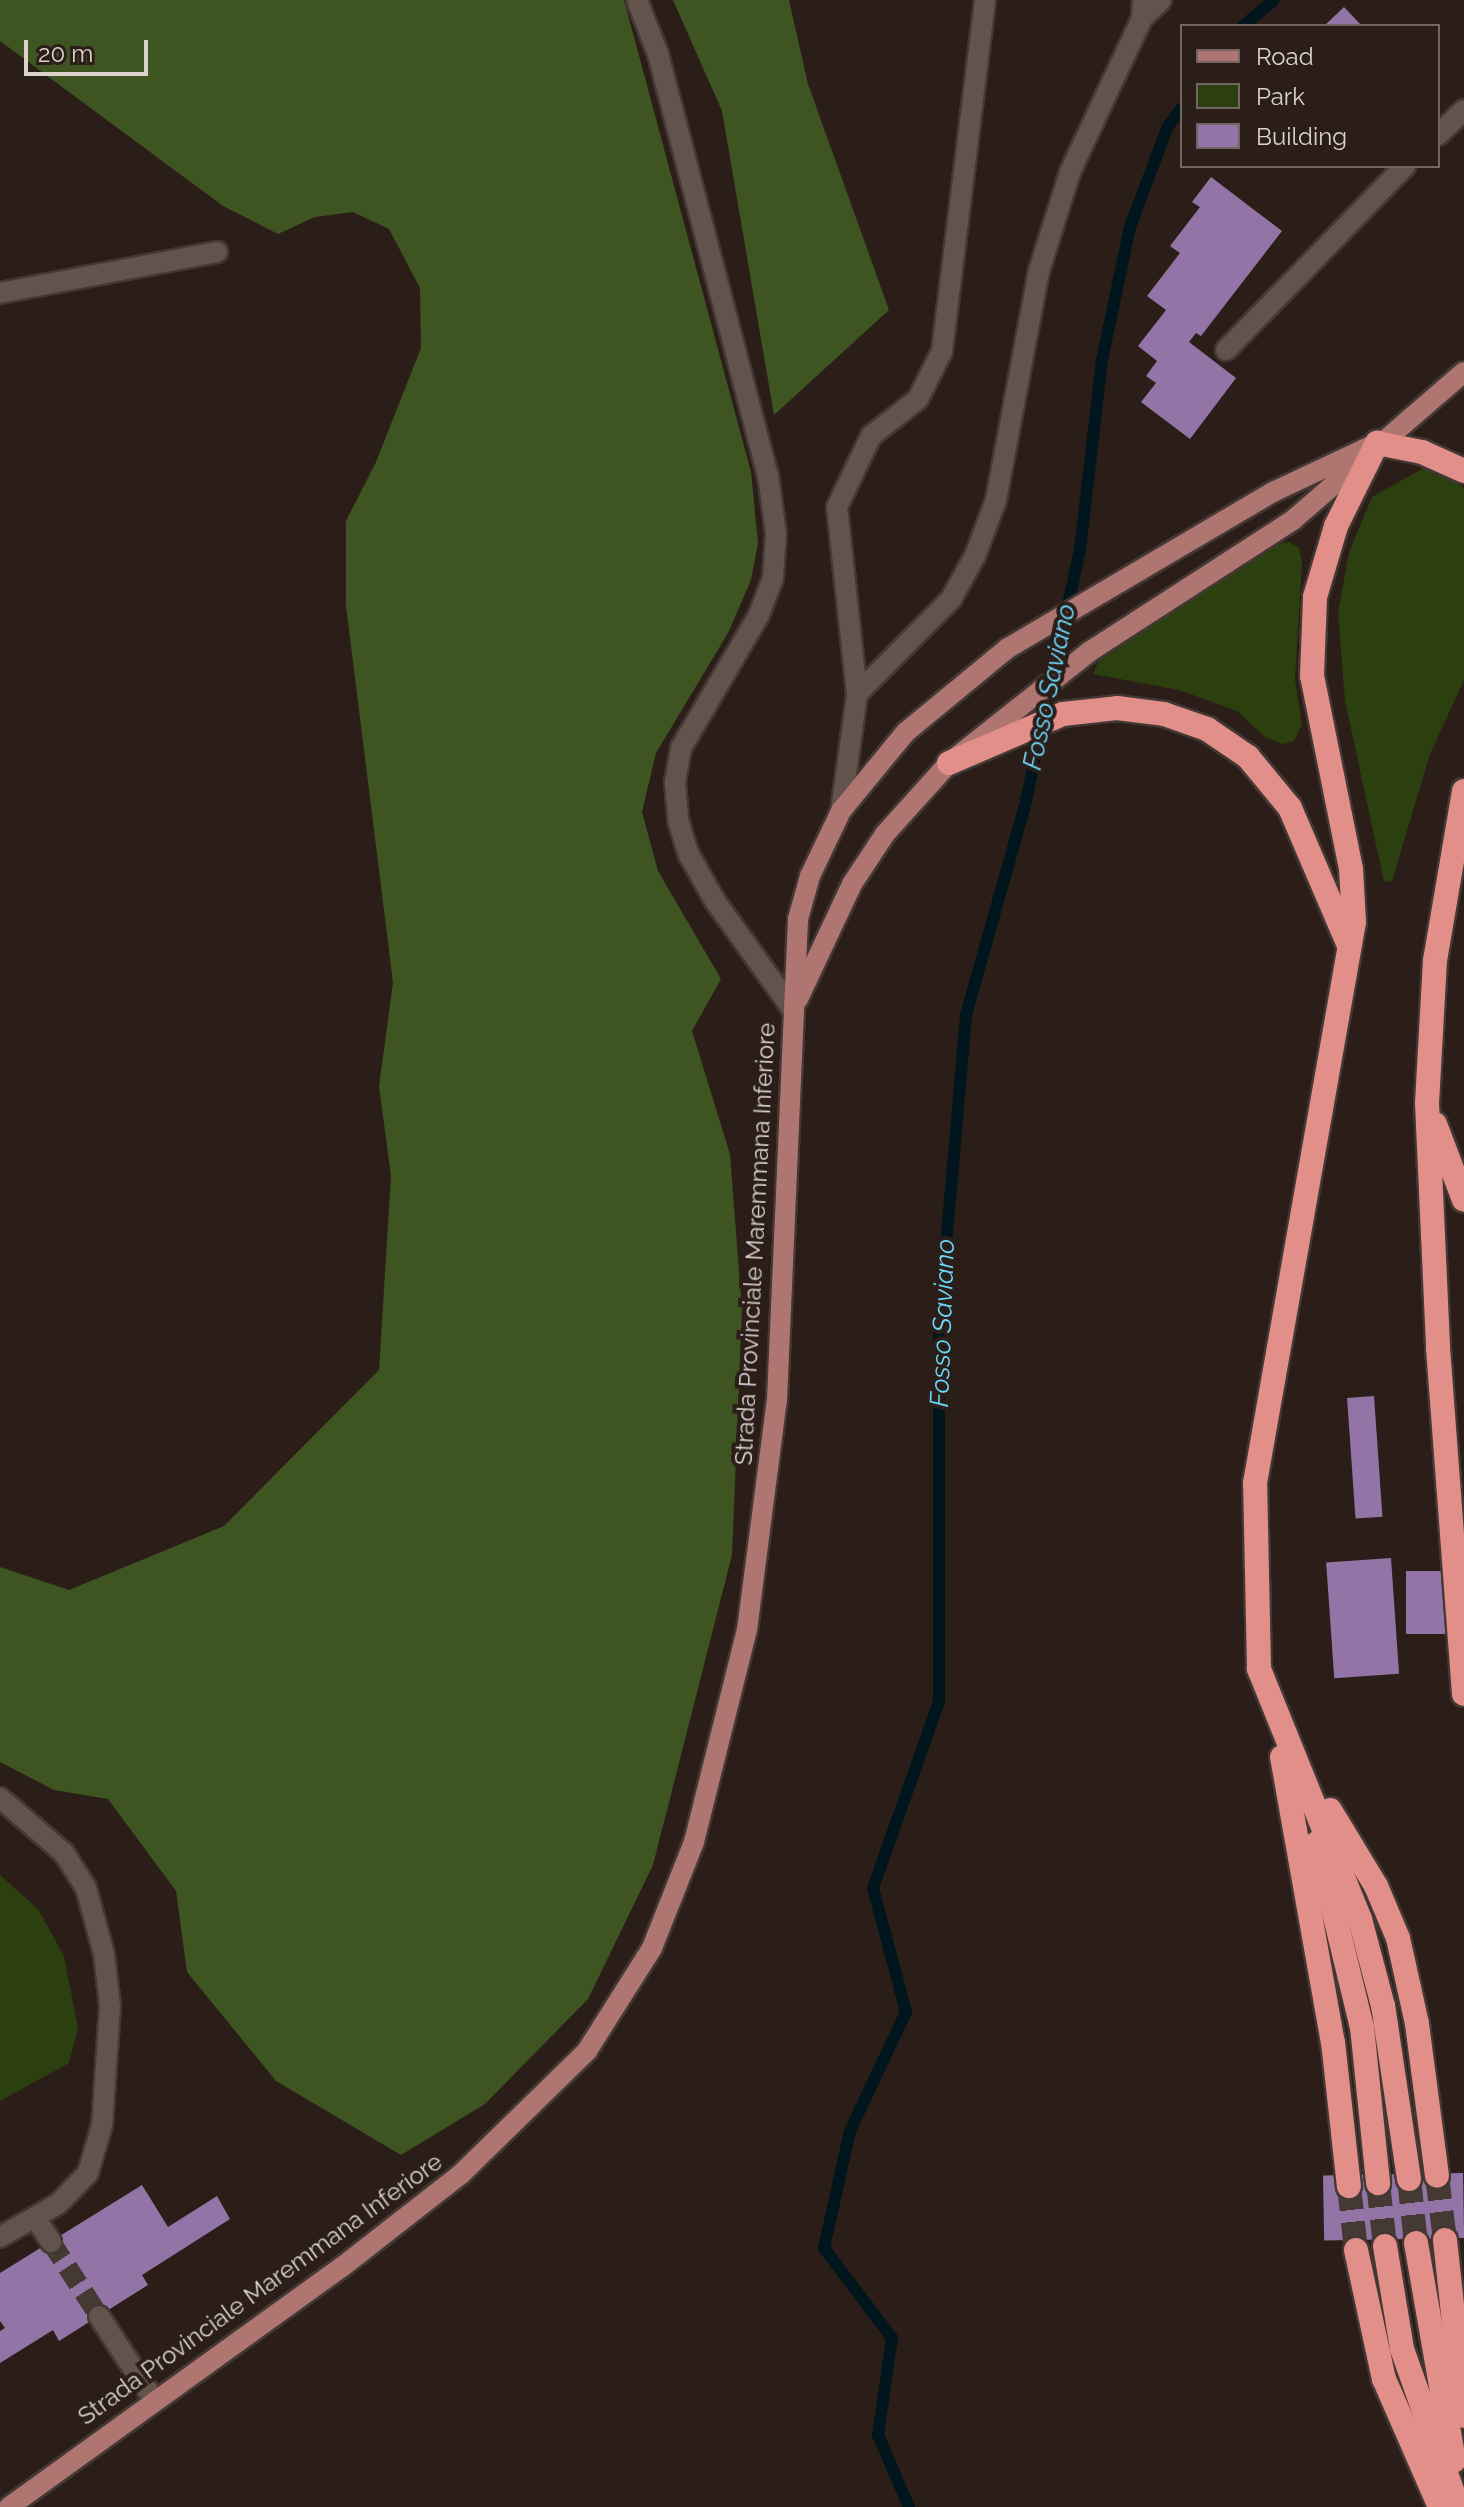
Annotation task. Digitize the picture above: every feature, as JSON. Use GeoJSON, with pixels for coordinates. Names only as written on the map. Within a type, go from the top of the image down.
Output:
{"type":"FeatureCollection","features":[{"type":"Feature","properties":{"kind":"highway"},"geometry":{"type":"LineString","coordinates":[[1409,2179],[1383,2006],[1367,1943],[1335,1850],[1290,1753],[1259,1669],[1255,1483],[1351,949],[1351,869],[1317,712],[1311,634],[1333,535],[1377,443],[1422,452],[1464,471]]}},
{"type":"Feature","properties":{"kind":"highway"},"geometry":{"type":"LineString","coordinates":[[949,763],[1063,714],[1117,708],[1164,714],[1207,729],[1248,757],[1290,808],[1351,949]]}},
{"type":"Feature","properties":{"kind":"highway"},"geometry":{"type":"LineString","coordinates":[[1464,791],[1435,960],[1427,1103],[1438,1348],[1464,1694]]}},
{"type":"Feature","properties":{"kind":"highway"},"geometry":{"type":"LineString","coordinates":[[1427,1103],[1464,1200]]}},
{"type":"Feature","properties":{"kind":"highway"},"geometry":{"type":"LineString","coordinates":[[1273,1708],[1333,2042],[1349,2186]]}},
{"type":"Feature","properties":{"kind":"highway"},"geometry":{"type":"LineString","coordinates":[[1290,1753],[1360,1857],[1398,1938],[1417,2024],[1437,2176]]}},
{"type":"Feature","properties":{"kind":"highway"},"geometry":{"type":"LineString","coordinates":[[1290,1753],[1354,1981],[1378,2183]]}},
{"type":"Feature","properties":{"kind":"highway"},"geometry":{"type":"LineString","coordinates":[[1445,2240],[1464,2416]]}},
{"type":"Feature","properties":{"kind":"highway"},"geometry":{"type":"LineString","coordinates":[[1416,2243],[1425,2320],[1460,2507]]}},
{"type":"Feature","properties":{"kind":"highway"},"geometry":{"type":"LineString","coordinates":[[1385,2246],[1402,2349],[1460,2507]]}},
{"type":"Feature","properties":{"kind":"highway"},"geometry":{"type":"LineString","coordinates":[[1356,2250],[1384,2379],[1440,2507]]}},
{"type":"Feature","properties":{"kind":"main road","name":"Strada Provinciale Maremmana Inferiore"},"geometry":{"type":"LineString","coordinates":[[793,1010],[852,884],[885,834],[949,763],[1013,709],[1164,603],[1293,520],[1377,443],[1464,372]]}},
{"type":"Feature","properties":{"kind":"main road","name":"Strada Provinciale Maremmana Inferiore"},"geometry":{"type":"LineString","coordinates":[[9,2507],[400,2224],[512,2128],[602,2033],[652,1948],[706,1799],[747,1630],[777,1400],[793,1010],[802,899],[841,811],[890,748],[982,666],[1139,569],[1273,492],[1377,443]]}},
{"type":"Feature","properties":{"kind":"lane"},"geometry":{"type":"LineString","coordinates":[[637,0],[658,54],[768,475],[776,534],[773,578],[759,615],[681,748],[675,783],[678,820],[689,855],[715,901],[793,1010]]}},
{"type":"Feature","properties":{"kind":"lane"},"geometry":{"type":"LineString","coordinates":[[841,811],[857,694],[837,507],[871,436],[918,399],[942,351],[985,0]]}},
{"type":"Feature","properties":{"kind":"lane"},"geometry":{"type":"LineString","coordinates":[[857,694],[951,599],[975,556],[996,500],[1039,271],[1070,172],[1142,9],[1161,0]]}},
{"type":"Feature","properties":{"kind":"lane"},"geometry":{"type":"LineString","coordinates":[[1440,133],[1464,110]]}},
{"type":"Feature","properties":{"kind":"lane"},"geometry":{"type":"LineString","coordinates":[[1226,350],[1403,168]]}},
{"type":"Feature","properties":{"kind":"lane"},"geometry":{"type":"LineString","coordinates":[[0,293],[217,252]]}},
{"type":"Feature","properties":{"kind":"lane"},"geometry":{"type":"LineString","coordinates":[[0,1798],[51,1839],[77,1871],[94,1909],[108,1978],[108,2062],[96,2156],[75,2189],[35,2218],[0,2237]]}},
{"type":"Feature","properties":{"kind":"lane"},"geometry":{"type":"LineString","coordinates":[[35,2218],[51,2242]]}},
{"type":"Feature","properties":{"kind":"lane"},"geometry":{"type":"LineString","coordinates":[[99,2316],[154,2400]]}},
{"type":"Feature","properties":{"kind":"green space"},"geometry":{"type":"Polygon","coordinates":[[[0,0],[624,0],[751,472],[758,543],[751,580],[728,633],[656,753],[642,812],[658,871],[721,979],[692,1031],[730,1154],[742,1310],[732,1555],[653,1865],[588,1999],[485,2104],[401,2155],[276,2081],[187,1972],[176,1891],[108,1799],[54,1790],[0,1762],[0,1567],[69,1590],[224,1526],[379,1370],[391,1176],[379,1086],[393,983],[346,606],[346,521],[376,462],[421,348],[420,288],[389,229],[353,212],[315,217],[278,234],[223,206],[0,41],[0,0]]]}},
{"type":"Feature","properties":{"kind":"green space"},"geometry":{"type":"Polygon","coordinates":[[[673,0],[789,0],[808,84],[889,310],[774,415],[722,111],[673,0]]]}},
{"type":"Feature","properties":{"kind":"green space"},"geometry":{"type":"Polygon","coordinates":[[[1429,465],[1464,488],[1464,680],[1430,754],[1392,881],[1384,882],[1345,701],[1338,613],[1349,552],[1372,497],[1429,465]]]}},
{"type":"Feature","properties":{"kind":"green space"},"geometry":{"type":"Polygon","coordinates":[[[1289,542],[1299,548],[1302,561],[1295,680],[1302,724],[1294,741],[1282,744],[1264,736],[1237,711],[1179,690],[1093,674],[1101,656],[1274,545],[1289,542]]]}},
{"type":"Feature","properties":{"kind":"green space"},"geometry":{"type":"Polygon","coordinates":[[[0,1875],[38,1909],[64,1956],[78,2028],[69,2063],[0,2101],[0,1875]]]}},
{"type":"Feature","properties":{"kind":"building"},"geometry":{"type":"Polygon","coordinates":[[[1344,7],[1360,24],[1326,24],[1344,7]]]}},
{"type":"Feature","properties":{"kind":"building"},"geometry":{"type":"Polygon","coordinates":[[[1211,177],[1282,231],[1201,336],[1196,333],[1189,342],[1236,378],[1190,439],[1141,402],[1156,383],[1146,376],[1157,361],[1138,346],[1166,310],[1147,296],[1180,253],[1170,246],[1200,207],[1192,202],[1211,177]]]}},
{"type":"Feature","properties":{"kind":"building"},"geometry":{"type":"Polygon","coordinates":[[[1374,1396],[1382,1517],[1356,1519],[1347,1398],[1374,1396]]]}},
{"type":"Feature","properties":{"kind":"building"},"geometry":{"type":"Polygon","coordinates":[[[1391,1558],[1399,1674],[1334,1678],[1326,1563],[1391,1558]]]}},
{"type":"Feature","properties":{"kind":"building"},"geometry":{"type":"Polygon","coordinates":[[[1406,1571],[1464,1571],[1464,1634],[1406,1634],[1406,1571]]]}},
{"type":"Feature","properties":{"kind":"building"},"geometry":{"type":"Polygon","coordinates":[[[1463,2173],[1464,2238],[1324,2240],[1323,2175],[1463,2173]]]}},
{"type":"Feature","properties":{"kind":"building"},"geometry":{"type":"Polygon","coordinates":[[[142,2185],[168,2227],[217,2196],[230,2219],[142,2275],[148,2285],[59,2341],[53,2330],[0,2363],[0,2331],[5,2328],[0,2321],[0,2273],[142,2185]]]}},
{"type":"Feature","properties":{"kind":"waterway","name":"Fosso Saviano"},"geometry":{"type":"LineString","coordinates":[[1245,24],[1274,0]]}},
{"type":"Feature","properties":{"kind":"waterway","name":"Fosso Saviano"},"geometry":{"type":"LineString","coordinates":[[909,2507],[878,2435],[892,2338],[824,2248],[850,2131],[906,2012],[873,1888],[939,1702],[939,1325],[966,1015],[1026,801],[1080,550],[1102,360],[1130,227],[1168,126],[1180,111]]}},
{"type":"Feature","properties":{"kind":"tunnel"},"geometry":{"type":"LineString","coordinates":[[1437,2176],[1445,2240]]}},
{"type":"Feature","properties":{"kind":"tunnel"},"geometry":{"type":"LineString","coordinates":[[1409,2179],[1416,2243]]}},
{"type":"Feature","properties":{"kind":"tunnel"},"geometry":{"type":"LineString","coordinates":[[1378,2183],[1385,2246]]}},
{"type":"Feature","properties":{"kind":"tunnel"},"geometry":{"type":"LineString","coordinates":[[1349,2186],[1356,2250]]}},
{"type":"Feature","properties":{"kind":"tunnel"},"geometry":{"type":"LineString","coordinates":[[51,2242],[99,2316]]}}]}
